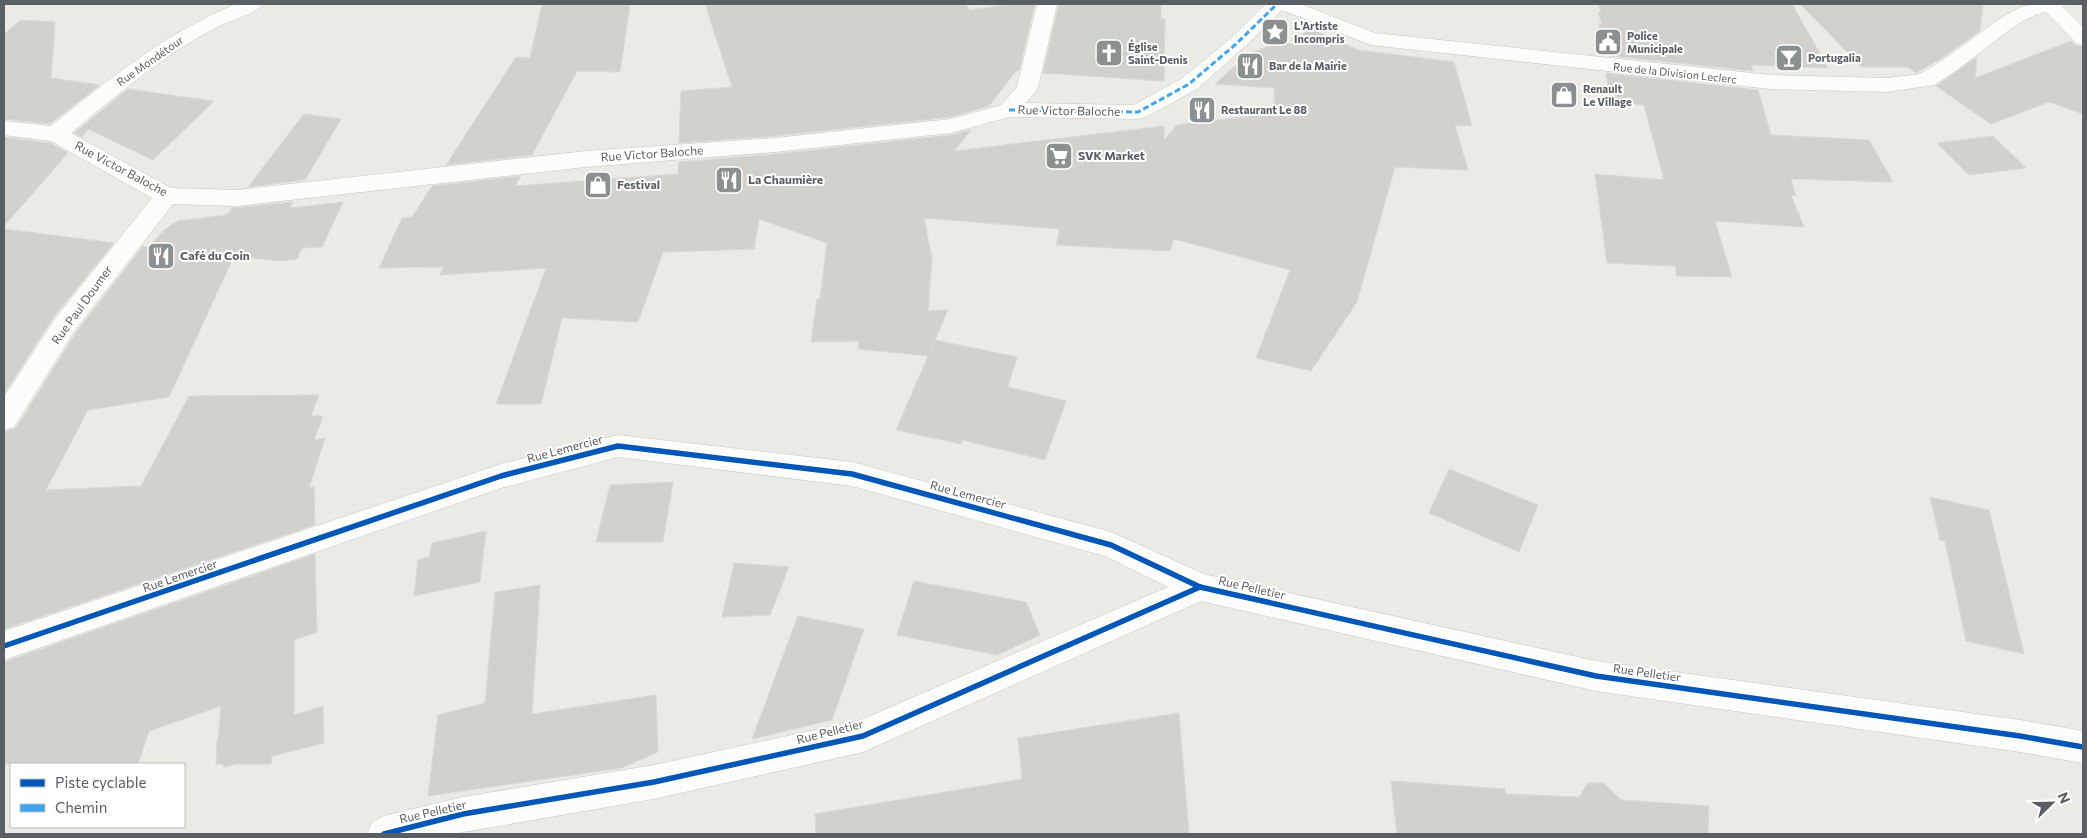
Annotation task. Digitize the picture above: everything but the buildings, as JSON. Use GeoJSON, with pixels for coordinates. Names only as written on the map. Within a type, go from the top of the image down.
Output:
{"type":"FeatureCollection","features":[{"type":"Feature","properties":{"kind":"street","name":"Rue Mondétour"},"geometry":{"type":"LineString","coordinates":[[56,134],[115,86],[163,51],[190,34],[252,4]]}},
{"type":"Feature","properties":{"kind":"street"},"geometry":{"type":"LineString","coordinates":[[1009,110],[1027,88],[1047,4]]}},
{"type":"Feature","properties":{"kind":"street","name":"Rue Victor Baloche"},"geometry":{"type":"LineString","coordinates":[[4,128],[56,134],[167,196],[237,198],[586,159],[775,145],[950,126],[1009,110],[1138,112],[1189,84],[1236,44],[1277,4]]}},
{"type":"Feature","properties":{"kind":"street","name":"Rue de la Division Leclerc"},"geometry":{"type":"LineString","coordinates":[[1284,4],[1370,39],[1770,82],[1887,85],[1926,80],[1950,65],[2009,21],[2028,11],[2052,4]]}},
{"type":"Feature","properties":{"kind":"street"},"geometry":{"type":"LineString","coordinates":[[2052,4],[2083,39]]}},
{"type":"Feature","properties":{"kind":"street","name":"Rue Paul Doumer"},"geometry":{"type":"LineString","coordinates":[[4,419],[66,323],[167,196]]}},
{"type":"Feature","properties":{"kind":"street","name":"Rue Lemercier"},"geometry":{"type":"LineString","coordinates":[[4,646],[501,476],[618,446],[852,474],[1111,545],[1200,587]]}},
{"type":"Feature","properties":{"kind":"street","name":"Rue Pelletier"},"geometry":{"type":"LineString","coordinates":[[384,834],[463,814],[654,782],[863,736],[1200,587],[1596,676],[2020,736],[2083,747]]}},
{"type":"Feature","properties":{"kind":"marked path"},"geometry":{"type":"LineString","coordinates":[[1009,110],[1138,112],[1189,84],[1236,44],[1277,4]]}},
{"type":"Feature","properties":{"kind":"cycle path"},"geometry":{"type":"LineString","coordinates":[[4,646],[501,476],[618,446],[852,474],[1111,545],[1200,587]]}},
{"type":"Feature","properties":{"kind":"cycle path"},"geometry":{"type":"LineString","coordinates":[[384,834],[463,814],[654,782],[863,736],[1200,587],[1596,676],[2020,736],[2083,747]]}},
{"type":"Feature","properties":{"kind":"place","name":"L'Artiste Incompris"},"geometry":{"type":"Point","coordinates":[1275,32]}},
{"type":"Feature","properties":{"kind":"place","name":"Police Municipale"},"geometry":{"type":"Point","coordinates":[1608,42]}},
{"type":"Feature","properties":{"kind":"place","name":"Église Saint-Denis"},"geometry":{"type":"Point","coordinates":[1109,53]}},
{"type":"Feature","properties":{"kind":"place","name":"Portugalia"},"geometry":{"type":"Point","coordinates":[1789,58]}},
{"type":"Feature","properties":{"kind":"place","name":"Bar de la Mairie"},"geometry":{"type":"Point","coordinates":[1250,66]}},
{"type":"Feature","properties":{"kind":"place","name":"Renault Le Village"},"geometry":{"type":"Point","coordinates":[1564,95]}},
{"type":"Feature","properties":{"kind":"place","name":"Restaurant Le 88"},"geometry":{"type":"Point","coordinates":[1202,110]}},
{"type":"Feature","properties":{"kind":"place","name":"SVK Market"},"geometry":{"type":"Point","coordinates":[1059,156]}},
{"type":"Feature","properties":{"kind":"place","name":"La Chaumière"},"geometry":{"type":"Point","coordinates":[729,180]}},
{"type":"Feature","properties":{"kind":"place","name":"Festival"},"geometry":{"type":"Point","coordinates":[598,185]}},
{"type":"Feature","properties":{"kind":"place","name":"Café du Coin"},"geometry":{"type":"Point","coordinates":[161,256]}}]}
